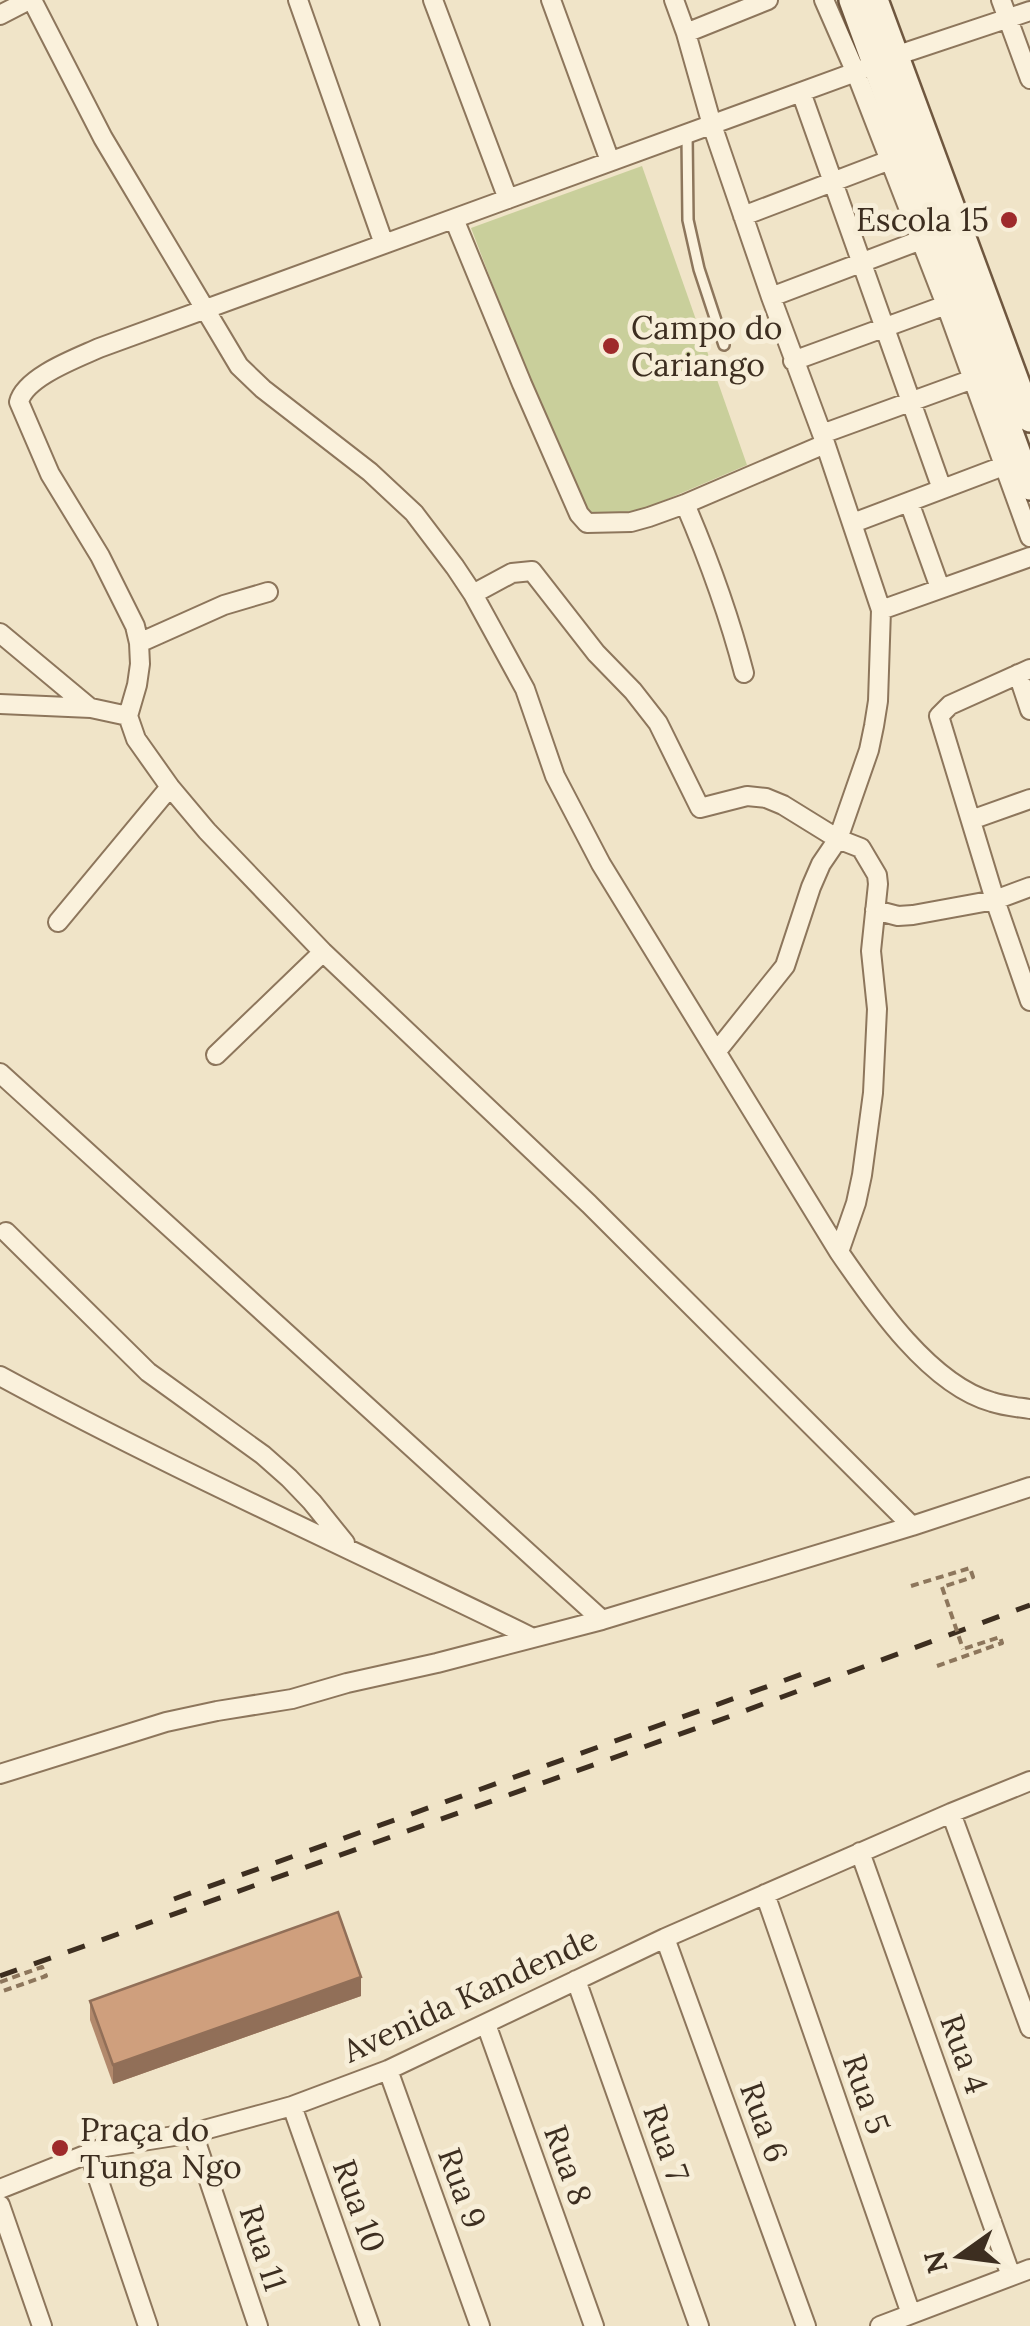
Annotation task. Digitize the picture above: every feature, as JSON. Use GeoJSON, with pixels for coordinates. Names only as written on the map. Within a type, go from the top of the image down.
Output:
{"type":"FeatureCollection","features":[{"type":"Feature","properties":{"kind":"main road"},"geometry":{"type":"LineString","coordinates":[[852,0],[1030,486]]}},
{"type":"Feature","properties":{"kind":"main road"},"geometry":{"type":"LineString","coordinates":[[875,0],[875,65],[1030,419]]}},
{"type":"Feature","properties":{"kind":"street"},"geometry":{"type":"LineString","coordinates":[[0,15],[31,0],[102,138],[243,372],[370,472],[414,513],[473,594],[526,689],[547,756],[575,817],[839,1252],[880,1311],[946,1378],[990,1402],[1030,1410]]}},
{"type":"Feature","properties":{"kind":"street"},"geometry":{"type":"LineString","coordinates":[[298,0],[384,244]]}},
{"type":"Feature","properties":{"kind":"street"},"geometry":{"type":"LineString","coordinates":[[433,0],[508,198]]}},
{"type":"Feature","properties":{"kind":"street"},"geometry":{"type":"LineString","coordinates":[[551,0],[610,161]]}},
{"type":"Feature","properties":{"kind":"street"},"geometry":{"type":"LineString","coordinates":[[674,0],[770,297],[881,610],[874,726],[838,839],[811,887],[785,966],[717,1050]]}},
{"type":"Feature","properties":{"kind":"street"},"geometry":{"type":"LineString","coordinates":[[686,33],[725,8],[768,0]]}},
{"type":"Feature","properties":{"kind":"street"},"geometry":{"type":"LineString","coordinates":[[824,0],[875,65],[890,160],[1030,538]]}},
{"type":"Feature","properties":{"kind":"street"},"geometry":{"type":"LineString","coordinates":[[1001,0],[1030,79]]}},
{"type":"Feature","properties":{"kind":"street"},"geometry":{"type":"LineString","coordinates":[[912,1526],[589,1204],[323,952],[170,787],[136,739],[128,716],[137,685],[140,644],[135,626],[120,591],[50,474],[19,398],[36,380],[99,348],[1030,11]]}},
{"type":"Feature","properties":{"kind":"street"},"geometry":{"type":"LineString","coordinates":[[801,92],[942,489]]}},
{"type":"Feature","properties":{"kind":"street"},"geometry":{"type":"LineString","coordinates":[[743,216],[890,160]]}},
{"type":"Feature","properties":{"kind":"street"},"geometry":{"type":"LineString","coordinates":[[454,219],[522,384],[579,514],[587,523],[631,522],[685,504],[823,439],[972,379]]}},
{"type":"Feature","properties":{"kind":"street"},"geometry":{"type":"LineString","coordinates":[[770,297],[921,240]]}},
{"type":"Feature","properties":{"kind":"street"},"geometry":{"type":"LineString","coordinates":[[793,361],[946,304]]}},
{"type":"Feature","properties":{"kind":"street"},"geometry":{"type":"LineString","coordinates":[[853,523],[1006,466]]}},
{"type":"Feature","properties":{"kind":"street"},"geometry":{"type":"LineString","coordinates":[[909,502],[940,588]]}},
{"type":"Feature","properties":{"kind":"street"},"geometry":{"type":"LineString","coordinates":[[685,504],[707,554],[744,673]]}},
{"type":"Feature","properties":{"kind":"street"},"geometry":{"type":"LineString","coordinates":[[881,610],[1030,558]]}},
{"type":"Feature","properties":{"kind":"street"},"geometry":{"type":"LineString","coordinates":[[473,594],[512,573],[532,571],[596,654],[633,691],[658,724],[700,808],[747,796],[766,798],[861,848],[874,866],[878,884],[871,952],[877,1009],[873,1093],[862,1175],[839,1252]]}},
{"type":"Feature","properties":{"kind":"street"},"geometry":{"type":"LineString","coordinates":[[140,644],[224,605],[268,592]]}},
{"type":"Feature","properties":{"kind":"street"},"geometry":{"type":"LineString","coordinates":[[0,633],[91,708]]}},
{"type":"Feature","properties":{"kind":"street"},"geometry":{"type":"LineString","coordinates":[[1030,710],[1024,672],[950,705],[939,716],[1030,1000]]}},
{"type":"Feature","properties":{"kind":"street"},"geometry":{"type":"LineString","coordinates":[[0,704],[91,708],[128,716]]}},
{"type":"Feature","properties":{"kind":"street"},"geometry":{"type":"LineString","coordinates":[[58,922],[170,787]]}},
{"type":"Feature","properties":{"kind":"street"},"geometry":{"type":"LineString","coordinates":[[971,820],[1030,800]]}},
{"type":"Feature","properties":{"kind":"street"},"geometry":{"type":"LineString","coordinates":[[876,910],[905,916],[995,900],[1030,888]]}},
{"type":"Feature","properties":{"kind":"street"},"geometry":{"type":"LineString","coordinates":[[216,1055],[323,952]]}},
{"type":"Feature","properties":{"kind":"street"},"geometry":{"type":"LineString","coordinates":[[0,1073],[602,1620]]}},
{"type":"Feature","properties":{"kind":"street"},"geometry":{"type":"LineString","coordinates":[[6,1232],[148,1372],[290,1478],[348,1548]]}},
{"type":"Feature","properties":{"kind":"street"},"geometry":{"type":"LineString","coordinates":[[0,1376],[111,1436],[530,1637]]}},
{"type":"Feature","properties":{"kind":"street"},"geometry":{"type":"LineString","coordinates":[[0,1774],[166,1722],[292,1699],[602,1620],[1030,1487]]}},
{"type":"Feature","properties":{"kind":"street","name":"Avenida Kandende"},"geometry":{"type":"LineString","coordinates":[[0,2189],[89,2152],[121,2143],[193,2133],[292,2106],[388,2070],[664,1938],[1030,1781]]}},
{"type":"Feature","properties":{"kind":"street"},"geometry":{"type":"LineString","coordinates":[[950,1813],[1030,2028]]}},
{"type":"Feature","properties":{"kind":"street","name":"Rua 4"},"geometry":{"type":"LineString","coordinates":[[860,1852],[1011,2276]]}},
{"type":"Feature","properties":{"kind":"street","name":"Rua 5"},"geometry":{"type":"LineString","coordinates":[[765,1894],[910,2314]]}},
{"type":"Feature","properties":{"kind":"street","name":"Rua 6"},"geometry":{"type":"LineString","coordinates":[[664,1938],[806,2326]]}},
{"type":"Feature","properties":{"kind":"street","name":"Rua 7"},"geometry":{"type":"LineString","coordinates":[[576,1980],[698,2326]]}},
{"type":"Feature","properties":{"kind":"street","name":"Rua 8"},"geometry":{"type":"LineString","coordinates":[[486,2024],[594,2326]]}},
{"type":"Feature","properties":{"kind":"street","name":"Rua 9"},"geometry":{"type":"LineString","coordinates":[[388,2070],[480,2326]]}},
{"type":"Feature","properties":{"kind":"street","name":"Rua 10"},"geometry":{"type":"LineString","coordinates":[[292,2106],[370,2326]]}},
{"type":"Feature","properties":{"kind":"street","name":"Rua 11"},"geometry":{"type":"LineString","coordinates":[[193,2133],[258,2326]]}},
{"type":"Feature","properties":{"kind":"street"},"geometry":{"type":"LineString","coordinates":[[89,2152],[148,2326]]}},
{"type":"Feature","properties":{"kind":"street"},"geometry":{"type":"LineString","coordinates":[[0,2205],[42,2326]]}},
{"type":"Feature","properties":{"kind":"street"},"geometry":{"type":"LineString","coordinates":[[880,2326],[1030,2269]]}},
{"type":"Feature","properties":{"kind":"lane"},"geometry":{"type":"LineString","coordinates":[[687,134],[688,220],[724,346]]}},
{"type":"Feature","properties":{"kind":"path"},"geometry":{"type":"LineString","coordinates":[[911,1586],[970,1568],[973,1577],[942,1587],[964,1649],[1000,1637],[1002,1643],[936,1666]]}},
{"type":"Feature","properties":{"kind":"path"},"geometry":{"type":"LineString","coordinates":[[0,1982],[42,1967],[46,1976],[0,1992]]}},
{"type":"Feature","properties":{"kind":"green space","name":"Campo do Cariango"},"geometry":{"type":"Polygon","coordinates":[[[642,166],[747,465],[588,533],[471,228],[642,166]]]}},
{"type":"Feature","properties":{"kind":"building"},"geometry":{"type":"Polygon","coordinates":[[[338,1912],[361,1977],[113,2065],[90,2001],[338,1912]]]}},
{"type":"Feature","properties":{"kind":"railway"},"geometry":{"type":"LineString","coordinates":[[0,1976],[728,1717],[1030,1605]]}},
{"type":"Feature","properties":{"kind":"railway"},"geometry":{"type":"LineString","coordinates":[[174,1899],[805,1673]]}},
{"type":"Feature","properties":{"kind":"place","name":"Escola 15"},"geometry":{"type":"Point","coordinates":[1009,220]}},
{"type":"Feature","properties":{"kind":"place","name":"Campo do Cariango"},"geometry":{"type":"Point","coordinates":[611,346]}},
{"type":"Feature","properties":{"kind":"place","name":"Praça do Tunga Ngo"},"geometry":{"type":"Point","coordinates":[60,2148]}}]}
